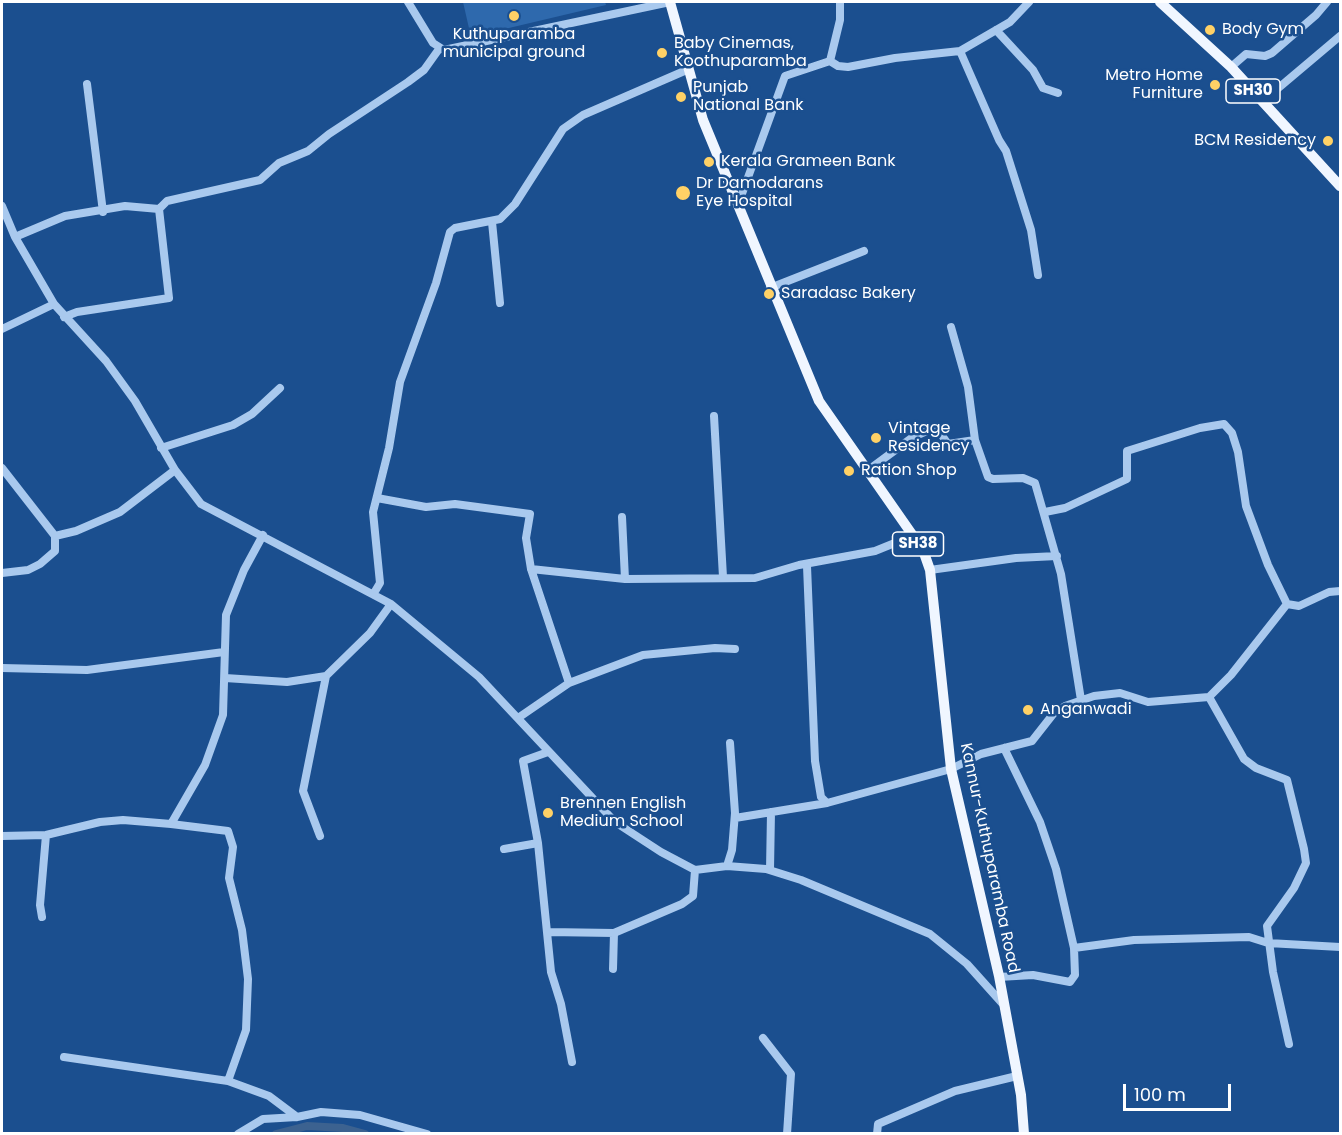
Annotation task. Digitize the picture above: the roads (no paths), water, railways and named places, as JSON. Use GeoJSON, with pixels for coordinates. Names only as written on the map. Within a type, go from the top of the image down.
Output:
{"type":"FeatureCollection","features":[{"type":"Feature","properties":{"kind":"main road","name":"Kannur-Kuthuparamba Road"},"geometry":{"type":"LineString","coordinates":[[670,2],[703,120],[739,202],[770,288],[795,337],[819,401],[923,550],[930,570],[951,769],[999,977],[1017,1076],[1024,1134]]}},
{"type":"Feature","properties":{"kind":"main road","name":"SH30"},"geometry":{"type":"LineString","coordinates":[[1160,2],[1231,67],[1341,186]]}},
{"type":"Feature","properties":{"kind":"street"},"geometry":{"type":"LineString","coordinates":[[408,2],[439,49],[449,49],[670,2]]}},
{"type":"Feature","properties":{"kind":"street"},"geometry":{"type":"LineString","coordinates":[[830,61],[840,20],[840,2]]}},
{"type":"Feature","properties":{"kind":"street"},"geometry":{"type":"LineString","coordinates":[[830,61],[838,66],[848,67],[895,58],[960,51],[1010,22],[1029,2]]}},
{"type":"Feature","properties":{"kind":"street"},"geometry":{"type":"LineString","coordinates":[[1231,67],[1246,54],[1265,56],[1272,53],[1316,15],[1327,2]]}},
{"type":"Feature","properties":{"kind":"street"},"geometry":{"type":"LineString","coordinates":[[996,30],[1033,70],[1043,88],[1058,93]]}},
{"type":"Feature","properties":{"kind":"street"},"geometry":{"type":"LineString","coordinates":[[1263,101],[1341,36]]}},
{"type":"Feature","properties":{"kind":"street"},"geometry":{"type":"LineString","coordinates":[[159,209],[167,201],[260,180],[279,163],[308,151],[329,134],[408,82],[424,70],[439,49]]}},
{"type":"Feature","properties":{"kind":"street"},"geometry":{"type":"LineString","coordinates":[[960,51],[1006,151],[1031,230],[1038,276]]}},
{"type":"Feature","properties":{"kind":"street"},"geometry":{"type":"LineString","coordinates":[[739,202],[785,76],[830,61]]}},
{"type":"Feature","properties":{"kind":"street"},"geometry":{"type":"LineString","coordinates":[[374,593],[380,583],[374,518],[400,382],[436,283],[445,242],[455,228],[500,219],[514,204],[563,129],[583,115],[689,69]]}},
{"type":"Feature","properties":{"kind":"street"},"geometry":{"type":"LineString","coordinates":[[87,84],[103,212]]}},
{"type":"Feature","properties":{"kind":"street"},"geometry":{"type":"LineString","coordinates":[[2,206],[15,237],[54,304],[106,361],[135,401],[175,470],[201,504],[374,593],[391,604],[479,677],[615,822],[661,852],[695,870],[727,866],[770,870],[801,880],[930,934],[967,964],[1002,1003]]}},
{"type":"Feature","properties":{"kind":"street"},"geometry":{"type":"LineString","coordinates":[[15,237],[65,216],[103,212],[125,206],[159,209]]}},
{"type":"Feature","properties":{"kind":"street"},"geometry":{"type":"LineString","coordinates":[[64,317],[77,312],[169,298],[159,209]]}},
{"type":"Feature","properties":{"kind":"street"},"geometry":{"type":"LineString","coordinates":[[492,222],[500,303]]}},
{"type":"Feature","properties":{"kind":"street"},"geometry":{"type":"LineString","coordinates":[[770,288],[864,251]]}},
{"type":"Feature","properties":{"kind":"street"},"geometry":{"type":"LineString","coordinates":[[2,329],[54,304]]}},
{"type":"Feature","properties":{"kind":"street"},"geometry":{"type":"LineString","coordinates":[[951,327],[968,387],[975,440],[988,477],[993,479],[1023,478],[1035,483],[1057,556],[1081,700]]}},
{"type":"Feature","properties":{"kind":"street"},"geometry":{"type":"LineString","coordinates":[[161,448],[232,425],[252,414],[280,388]]}},
{"type":"Feature","properties":{"kind":"street"},"geometry":{"type":"LineString","coordinates":[[714,416],[723,577]]}},
{"type":"Feature","properties":{"kind":"street"},"geometry":{"type":"LineString","coordinates":[[1045,512],[1065,508],[1127,479],[1127,451],[1200,428],[1224,424],[1232,434],[1238,452],[1246,506],[1268,565],[1287,604]]}},
{"type":"Feature","properties":{"kind":"street"},"geometry":{"type":"LineString","coordinates":[[867,471],[913,437],[936,427],[948,444],[975,440]]}},
{"type":"Feature","properties":{"kind":"street"},"geometry":{"type":"LineString","coordinates":[[2,468],[55,536],[55,551],[40,564],[28,570],[2,573]]}},
{"type":"Feature","properties":{"kind":"street"},"geometry":{"type":"LineString","coordinates":[[55,536],[76,531],[120,512],[175,470]]}},
{"type":"Feature","properties":{"kind":"street"},"geometry":{"type":"LineString","coordinates":[[377,498],[426,507],[455,504],[530,514],[526,538],[531,569],[569,683]]}},
{"type":"Feature","properties":{"kind":"street"},"geometry":{"type":"LineString","coordinates":[[622,517],[625,579]]}},
{"type":"Feature","properties":{"kind":"street"},"geometry":{"type":"LineString","coordinates":[[171,824],[215,741],[223,715],[226,615],[244,570],[262,535]]}},
{"type":"Feature","properties":{"kind":"street"},"geometry":{"type":"LineString","coordinates":[[531,569],[625,579],[755,578],[875,551],[912,536]]}},
{"type":"Feature","properties":{"kind":"street"},"geometry":{"type":"LineString","coordinates":[[930,570],[1016,558],[1057,556]]}},
{"type":"Feature","properties":{"kind":"street"},"geometry":{"type":"LineString","coordinates":[[807,566],[815,761],[821,796],[827,803]]}},
{"type":"Feature","properties":{"kind":"street"},"geometry":{"type":"LineString","coordinates":[[1287,604],[1299,606],[1329,592],[1341,591]]}},
{"type":"Feature","properties":{"kind":"street"},"geometry":{"type":"LineString","coordinates":[[320,836],[303,791],[326,676],[370,633],[391,604]]}},
{"type":"Feature","properties":{"kind":"street"},"geometry":{"type":"LineString","coordinates":[[735,818],[827,803],[951,769],[981,754],[1032,741],[1054,713],[1081,700],[1110,693],[1148,702],[1209,697],[1231,675],[1287,604]]}},
{"type":"Feature","properties":{"kind":"street"},"geometry":{"type":"LineString","coordinates":[[518,718],[569,683],[643,655],[715,648],[735,649]]}},
{"type":"Feature","properties":{"kind":"street"},"geometry":{"type":"LineString","coordinates":[[2,668],[87,670],[224,652]]}},
{"type":"Feature","properties":{"kind":"street"},"geometry":{"type":"LineString","coordinates":[[225,678],[287,682],[326,676]]}},
{"type":"Feature","properties":{"kind":"street"},"geometry":{"type":"LineString","coordinates":[[1209,697],[1244,759],[1256,768],[1287,780],[1304,849],[1306,863],[1298,880],[1268,920],[1268,943],[1289,1044]]}},
{"type":"Feature","properties":{"kind":"street"},"geometry":{"type":"LineString","coordinates":[[727,866],[732,850],[735,818],[730,743]]}},
{"type":"Feature","properties":{"kind":"street"},"geometry":{"type":"LineString","coordinates":[[999,977],[1033,975],[1070,982],[1075,975],[1074,948],[1056,869],[1040,822],[1004,748]]}},
{"type":"Feature","properties":{"kind":"street"},"geometry":{"type":"LineString","coordinates":[[548,752],[523,761],[538,843],[551,972],[561,1004],[572,1062]]}},
{"type":"Feature","properties":{"kind":"street"},"geometry":{"type":"LineString","coordinates":[[770,870],[771,812]]}},
{"type":"Feature","properties":{"kind":"street"},"geometry":{"type":"LineString","coordinates":[[2,836],[46,835],[112,821],[171,824],[228,831],[233,847],[229,878],[242,930],[249,979],[246,1030],[228,1081]]}},
{"type":"Feature","properties":{"kind":"street"},"geometry":{"type":"LineString","coordinates":[[42,917],[40,906],[46,835]]}},
{"type":"Feature","properties":{"kind":"street"},"geometry":{"type":"LineString","coordinates":[[504,849],[538,843]]}},
{"type":"Feature","properties":{"kind":"street"},"geometry":{"type":"LineString","coordinates":[[548,932],[614,933],[682,904],[693,896],[695,870]]}},
{"type":"Feature","properties":{"kind":"street"},"geometry":{"type":"LineString","coordinates":[[613,969],[614,933]]}},
{"type":"Feature","properties":{"kind":"street"},"geometry":{"type":"LineString","coordinates":[[1074,948],[1134,940],[1204,936],[1249,937],[1268,943],[1341,947]]}},
{"type":"Feature","properties":{"kind":"street"},"geometry":{"type":"LineString","coordinates":[[763,1038],[791,1074],[788,1134]]}},
{"type":"Feature","properties":{"kind":"street"},"geometry":{"type":"LineString","coordinates":[[64,1057],[228,1081],[269,1096],[297,1117]]}},
{"type":"Feature","properties":{"kind":"street"},"geometry":{"type":"LineString","coordinates":[[877,1134],[878,1124],[955,1091],[1017,1076]]}},
{"type":"Feature","properties":{"kind":"street"},"geometry":{"type":"LineString","coordinates":[[238,1134],[263,1119],[297,1117],[321,1112],[360,1115],[427,1134]]}},
{"type":"Feature","properties":{"kind":"waterway"},"geometry":{"type":"LineString","coordinates":[[276,1134],[307,1126],[343,1128],[365,1134]]}},
{"type":"Feature","properties":{"kind":"place","name":"Kuthuparamba municipal ground"},"geometry":{"type":"Point","coordinates":[514,16]}},
{"type":"Feature","properties":{"kind":"place","name":"Body Gym"},"geometry":{"type":"Point","coordinates":[1210,30]}},
{"type":"Feature","properties":{"kind":"place","name":"Baby Cinemas, Koothuparamba"},"geometry":{"type":"Point","coordinates":[662,53]}},
{"type":"Feature","properties":{"kind":"place","name":"Metro Home Furniture"},"geometry":{"type":"Point","coordinates":[1215,85]}},
{"type":"Feature","properties":{"kind":"place","name":"Punjab National Bank"},"geometry":{"type":"Point","coordinates":[681,97]}},
{"type":"Feature","properties":{"kind":"place","name":"BCM Residency"},"geometry":{"type":"Point","coordinates":[1328,141]}},
{"type":"Feature","properties":{"kind":"place","name":"Kerala Grameen Bank"},"geometry":{"type":"Point","coordinates":[709,162]}},
{"type":"Feature","properties":{"kind":"place","name":"Dr Damodarans Eye Hospital"},"geometry":{"type":"Point","coordinates":[683,193]}},
{"type":"Feature","properties":{"kind":"place","name":"Saradasc Bakery"},"geometry":{"type":"Point","coordinates":[769,294]}},
{"type":"Feature","properties":{"kind":"place","name":"Vintage Residency"},"geometry":{"type":"Point","coordinates":[876,438]}},
{"type":"Feature","properties":{"kind":"place","name":"Ration Shop"},"geometry":{"type":"Point","coordinates":[849,471]}},
{"type":"Feature","properties":{"kind":"place","name":"Anganwadi"},"geometry":{"type":"Point","coordinates":[1028,710]}},
{"type":"Feature","properties":{"kind":"place","name":"Brennen English Medium School"},"geometry":{"type":"Point","coordinates":[548,813]}}]}
